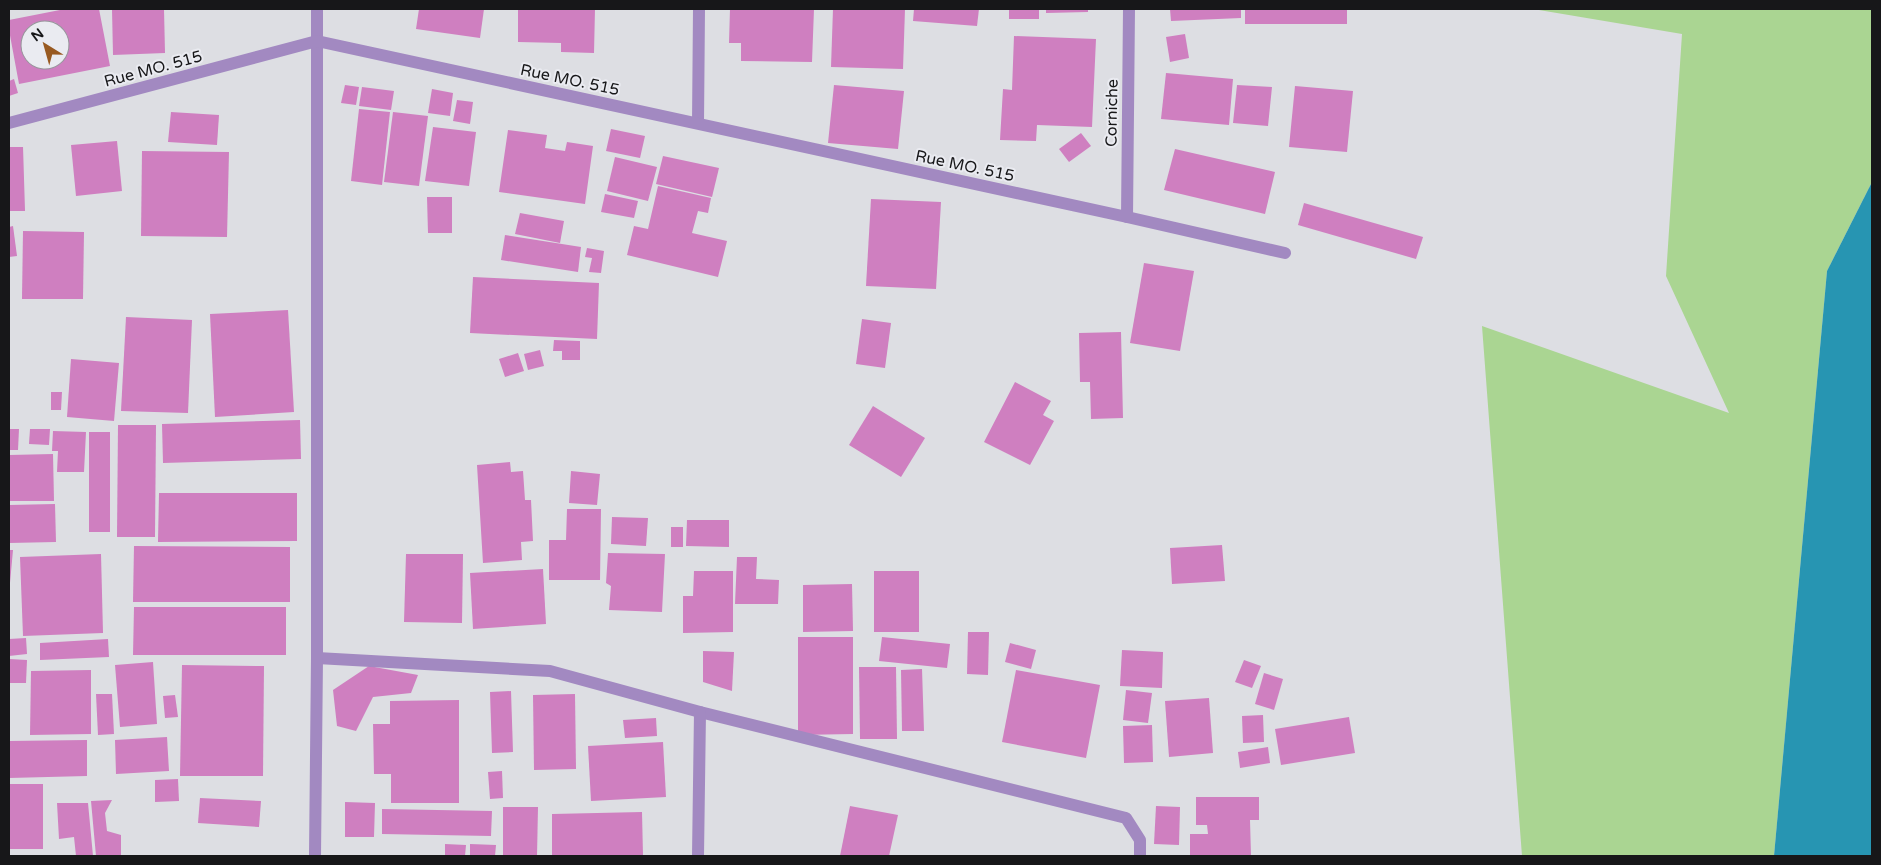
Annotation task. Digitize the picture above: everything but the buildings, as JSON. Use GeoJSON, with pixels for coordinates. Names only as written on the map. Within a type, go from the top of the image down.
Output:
{"type":"FeatureCollection","features":[{"type":"Feature","properties":{"kind":"street"},"geometry":{"type":"LineString","coordinates":[[315,856],[317,658],[317,9]]}},
{"type":"Feature","properties":{"kind":"street"},"geometry":{"type":"LineString","coordinates":[[698,123],[699,9]]}},
{"type":"Feature","properties":{"kind":"street","name":"Corniche"},"geometry":{"type":"LineString","coordinates":[[1127,217],[1129,9]]}},
{"type":"Feature","properties":{"kind":"street","name":"Rue MO. 515"},"geometry":{"type":"LineString","coordinates":[[9,123],[317,41],[1285,253]]}},
{"type":"Feature","properties":{"kind":"street"},"geometry":{"type":"LineString","coordinates":[[317,658],[550,671],[700,712],[1126,818],[1140,840],[1140,856]]}},
{"type":"Feature","properties":{"kind":"street"},"geometry":{"type":"LineString","coordinates":[[698,856],[700,712]]}},
{"type":"Feature","properties":{"kind":"green space"},"geometry":{"type":"Polygon","coordinates":[[[1533,9],[1872,9],[1872,182],[1827,271],[1774,856],[1522,856],[1482,326],[1729,413],[1666,276],[1682,34],[1533,9]]]}},
{"type":"Feature","properties":{"kind":"water"},"geometry":{"type":"Polygon","coordinates":[[[1872,182],[1872,856],[1774,856],[1827,271],[1872,182]]]}}]}
